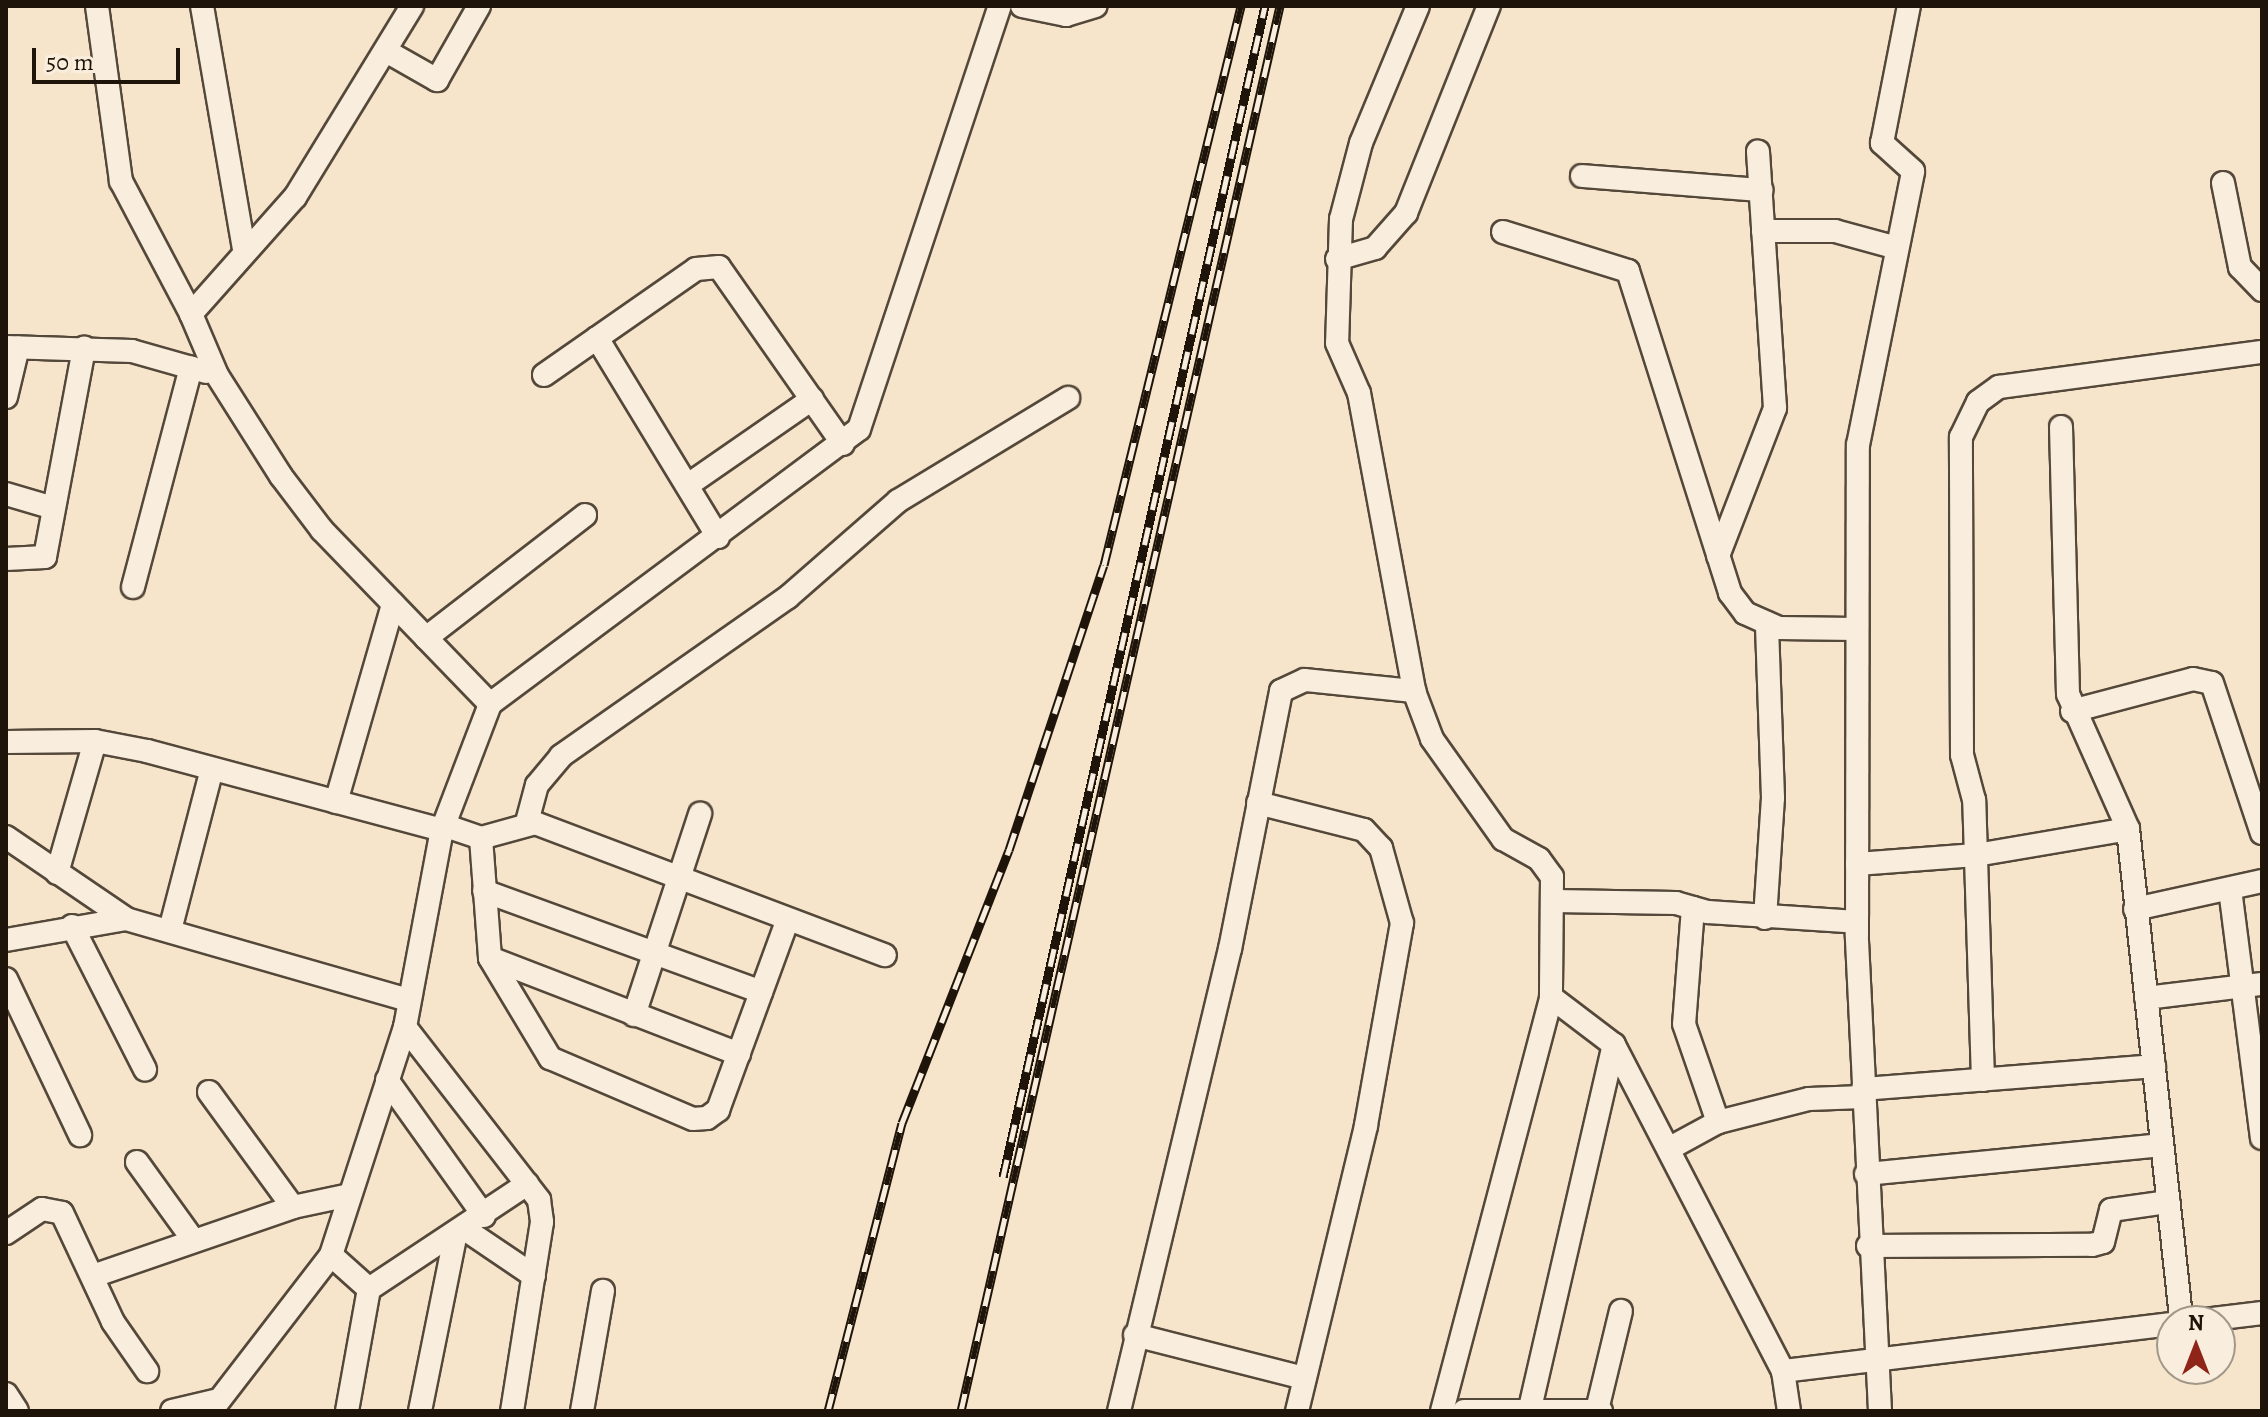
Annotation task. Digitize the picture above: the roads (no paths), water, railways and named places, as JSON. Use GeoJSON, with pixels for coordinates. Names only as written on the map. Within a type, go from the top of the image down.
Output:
{"type":"FeatureCollection","features":[{"type":"Feature","properties":{"kind":"street"},"geometry":{"type":"LineString","coordinates":[[97,6],[121,181],[191,314],[217,375],[322,530],[490,704]]}},
{"type":"Feature","properties":{"kind":"street"},"geometry":{"type":"LineString","coordinates":[[202,6],[244,250]]}},
{"type":"Feature","properties":{"kind":"street"},"geometry":{"type":"LineString","coordinates":[[191,314],[244,250],[295,197],[412,6]]}},
{"type":"Feature","properties":{"kind":"street"},"geometry":{"type":"LineString","coordinates":[[386,51],[437,80],[479,6]]}},
{"type":"Feature","properties":{"kind":"street"},"geometry":{"type":"LineString","coordinates":[[172,1411],[219,1407],[331,1255],[405,1027],[442,828],[490,704],[843,444],[868,414],[1000,6]]}},
{"type":"Feature","properties":{"kind":"street"},"geometry":{"type":"LineString","coordinates":[[1022,6],[1066,15],[1096,6]]}},
{"type":"Feature","properties":{"kind":"street"},"geometry":{"type":"LineString","coordinates":[[1418,6],[1361,143],[1337,259],[1343,351],[1414,691],[1461,789],[1503,839],[1539,859],[1552,877],[1554,901],[1551,997],[1442,1411]]}},
{"type":"Feature","properties":{"kind":"street"},"geometry":{"type":"LineString","coordinates":[[1337,259],[1375,248],[1406,213],[1489,6]]}},
{"type":"Feature","properties":{"kind":"street"},"geometry":{"type":"LineString","coordinates":[[1880,1411],[1873,1358],[1857,922],[1858,445],[1913,171],[1882,143],[1909,6]]}},
{"type":"Feature","properties":{"kind":"street"},"geometry":{"type":"LineString","coordinates":[[1718,556],[1775,408],[1758,152]]}},
{"type":"Feature","properties":{"kind":"street"},"geometry":{"type":"LineString","coordinates":[[1582,176],[1761,190]]}},
{"type":"Feature","properties":{"kind":"street"},"geometry":{"type":"LineString","coordinates":[[2223,183],[2240,267],[2262,290]]}},
{"type":"Feature","properties":{"kind":"street"},"geometry":{"type":"LineString","coordinates":[[1763,231],[1835,231],[1897,248]]}},
{"type":"Feature","properties":{"kind":"street"},"geometry":{"type":"LineString","coordinates":[[1503,232],[1628,271],[1718,556],[1745,613],[1767,623],[1856,629]]}},
{"type":"Feature","properties":{"kind":"street"},"geometry":{"type":"LineString","coordinates":[[544,375],[696,269],[719,267],[843,444]]}},
{"type":"Feature","properties":{"kind":"street"},"geometry":{"type":"LineString","coordinates":[[597,338],[718,537]]}},
{"type":"Feature","properties":{"kind":"street"},"geometry":{"type":"LineString","coordinates":[[6,397],[12,347],[132,351],[217,375]]}},
{"type":"Feature","properties":{"kind":"street"},"geometry":{"type":"LineString","coordinates":[[6,559],[45,557],[50,507],[84,348]]}},
{"type":"Feature","properties":{"kind":"street"},"geometry":{"type":"LineString","coordinates":[[1983,1080],[1974,800],[1962,755],[1961,437],[1978,402],[1999,387],[2262,352]]}},
{"type":"Feature","properties":{"kind":"street"},"geometry":{"type":"LineString","coordinates":[[133,587],[191,368]]}},
{"type":"Feature","properties":{"kind":"street"},"geometry":{"type":"LineString","coordinates":[[527,822],[537,785],[561,756],[788,597],[898,501],[1068,398]]}},
{"type":"Feature","properties":{"kind":"street"},"geometry":{"type":"LineString","coordinates":[[688,485],[812,399]]}},
{"type":"Feature","properties":{"kind":"street"},"geometry":{"type":"LineString","coordinates":[[2061,427],[2072,711],[2128,829],[2180,1305]]}},
{"type":"Feature","properties":{"kind":"street"},"geometry":{"type":"LineString","coordinates":[[6,494],[50,507]]}},
{"type":"Feature","properties":{"kind":"street"},"geometry":{"type":"LineString","coordinates":[[426,638],[585,515]]}},
{"type":"Feature","properties":{"kind":"street"},"geometry":{"type":"LineString","coordinates":[[336,802],[393,604]]}},
{"type":"Feature","properties":{"kind":"street"},"geometry":{"type":"LineString","coordinates":[[1765,918],[1773,798],[1767,623]]}},
{"type":"Feature","properties":{"kind":"street"},"geometry":{"type":"LineString","coordinates":[[2072,711],[2193,679],[2212,683],[2262,833]]}},
{"type":"Feature","properties":{"kind":"street"},"geometry":{"type":"LineString","coordinates":[[1119,1411],[1230,949],[1281,691],[1292,682],[1414,691]]}},
{"type":"Feature","properties":{"kind":"street"},"geometry":{"type":"LineString","coordinates":[[57,873],[95,741]]}},
{"type":"Feature","properties":{"kind":"street"},"geometry":{"type":"LineString","coordinates":[[6,742],[95,741],[481,838],[527,822],[885,955]]}},
{"type":"Feature","properties":{"kind":"street"},"geometry":{"type":"LineString","coordinates":[[170,930],[212,769]]}},
{"type":"Feature","properties":{"kind":"street"},"geometry":{"type":"LineString","coordinates":[[1258,803],[1364,830],[1381,848],[1402,923],[1366,1126],[1297,1411]]}},
{"type":"Feature","properties":{"kind":"street"},"geometry":{"type":"LineString","coordinates":[[634,1015],[700,814]]}},
{"type":"Feature","properties":{"kind":"street"},"geometry":{"type":"LineString","coordinates":[[1857,864],[1976,855],[2128,829]]}},
{"type":"Feature","properties":{"kind":"street"},"geometry":{"type":"LineString","coordinates":[[6,837],[126,919],[409,1000]]}},
{"type":"Feature","properties":{"kind":"street"},"geometry":{"type":"LineString","coordinates":[[481,838],[490,958],[550,1058],[693,1119],[718,1110],[787,921]]}},
{"type":"Feature","properties":{"kind":"street"},"geometry":{"type":"LineString","coordinates":[[2135,909],[2262,881]]}},
{"type":"Feature","properties":{"kind":"street"},"geometry":{"type":"LineString","coordinates":[[2230,889],[2251,985],[2262,1138]]}},
{"type":"Feature","properties":{"kind":"street"},"geometry":{"type":"LineString","coordinates":[[484,891],[761,992]]}},
{"type":"Feature","properties":{"kind":"street"},"geometry":{"type":"LineString","coordinates":[[1554,901],[1693,908],[1765,918],[1857,922]]}},
{"type":"Feature","properties":{"kind":"street"},"geometry":{"type":"LineString","coordinates":[[1693,908],[1684,1024],[1718,1122]]}},
{"type":"Feature","properties":{"kind":"street"},"geometry":{"type":"LineString","coordinates":[[6,940],[72,926],[126,919]]}},
{"type":"Feature","properties":{"kind":"street"},"geometry":{"type":"LineString","coordinates":[[72,926],[145,1069]]}},
{"type":"Feature","properties":{"kind":"street"},"geometry":{"type":"LineString","coordinates":[[490,958],[739,1054]]}},
{"type":"Feature","properties":{"kind":"street"},"geometry":{"type":"LineString","coordinates":[[6,979],[80,1135]]}},
{"type":"Feature","properties":{"kind":"street"},"geometry":{"type":"LineString","coordinates":[[2146,998],[2251,985]]}},
{"type":"Feature","properties":{"kind":"street"},"geometry":{"type":"LineString","coordinates":[[1551,997],[1614,1045],[1672,1147],[1783,1371],[1789,1411]]}},
{"type":"Feature","properties":{"kind":"street"},"geometry":{"type":"LineString","coordinates":[[405,1027],[527,1184],[542,1211],[512,1411]]}},
{"type":"Feature","properties":{"kind":"street"},"geometry":{"type":"LineString","coordinates":[[1530,1408],[1614,1045]]}},
{"type":"Feature","properties":{"kind":"street"},"geometry":{"type":"LineString","coordinates":[[1672,1147],[1718,1122],[1809,1099],[2154,1066]]}},
{"type":"Feature","properties":{"kind":"street"},"geometry":{"type":"LineString","coordinates":[[387,1080],[468,1228],[534,1276]]}},
{"type":"Feature","properties":{"kind":"street"},"geometry":{"type":"LineString","coordinates":[[209,1092],[293,1207]]}},
{"type":"Feature","properties":{"kind":"street"},"geometry":{"type":"LineString","coordinates":[[1866,1174],[2162,1145]]}},
{"type":"Feature","properties":{"kind":"street"},"geometry":{"type":"LineString","coordinates":[[137,1162],[194,1241]]}},
{"type":"Feature","properties":{"kind":"street"},"geometry":{"type":"LineString","coordinates":[[347,1411],[369,1289],[468,1228],[527,1184]]}},
{"type":"Feature","properties":{"kind":"street"},"geometry":{"type":"LineString","coordinates":[[93,1276],[293,1207],[350,1195]]}},
{"type":"Feature","properties":{"kind":"street"},"geometry":{"type":"LineString","coordinates":[[1868,1246],[2092,1245],[2103,1242],[2111,1210],[2168,1202]]}},
{"type":"Feature","properties":{"kind":"street"},"geometry":{"type":"LineString","coordinates":[[6,1233],[42,1209],[62,1213],[127,1347],[147,1371]]}},
{"type":"Feature","properties":{"kind":"street"},"geometry":{"type":"LineString","coordinates":[[420,1411],[468,1228]]}},
{"type":"Feature","properties":{"kind":"street"},"geometry":{"type":"LineString","coordinates":[[331,1255],[369,1289]]}},
{"type":"Feature","properties":{"kind":"street"},"geometry":{"type":"LineString","coordinates":[[582,1411],[603,1291]]}},
{"type":"Feature","properties":{"kind":"street"},"geometry":{"type":"LineString","coordinates":[[1464,1411],[1530,1408],[1599,1411],[1621,1311]]}},
{"type":"Feature","properties":{"kind":"street"},"geometry":{"type":"LineString","coordinates":[[2236,1314],[2262,1313]]}},
{"type":"Feature","properties":{"kind":"street"},"geometry":{"type":"LineString","coordinates":[[1783,1371],[2156,1320]]}},
{"type":"Feature","properties":{"kind":"street"},"geometry":{"type":"LineString","coordinates":[[1135,1335],[1304,1378]]}},
{"type":"Feature","properties":{"kind":"railway"},"geometry":{"type":"LineString","coordinates":[[828,1411],[902,1123],[1009,850],[1104,565],[1241,6]]}},
{"type":"Feature","properties":{"kind":"railway"},"geometry":{"type":"LineString","coordinates":[[1003,1177],[1265,6]]}},
{"type":"Feature","properties":{"kind":"railway"},"geometry":{"type":"LineString","coordinates":[[961,1411],[1280,6]]}}]}
